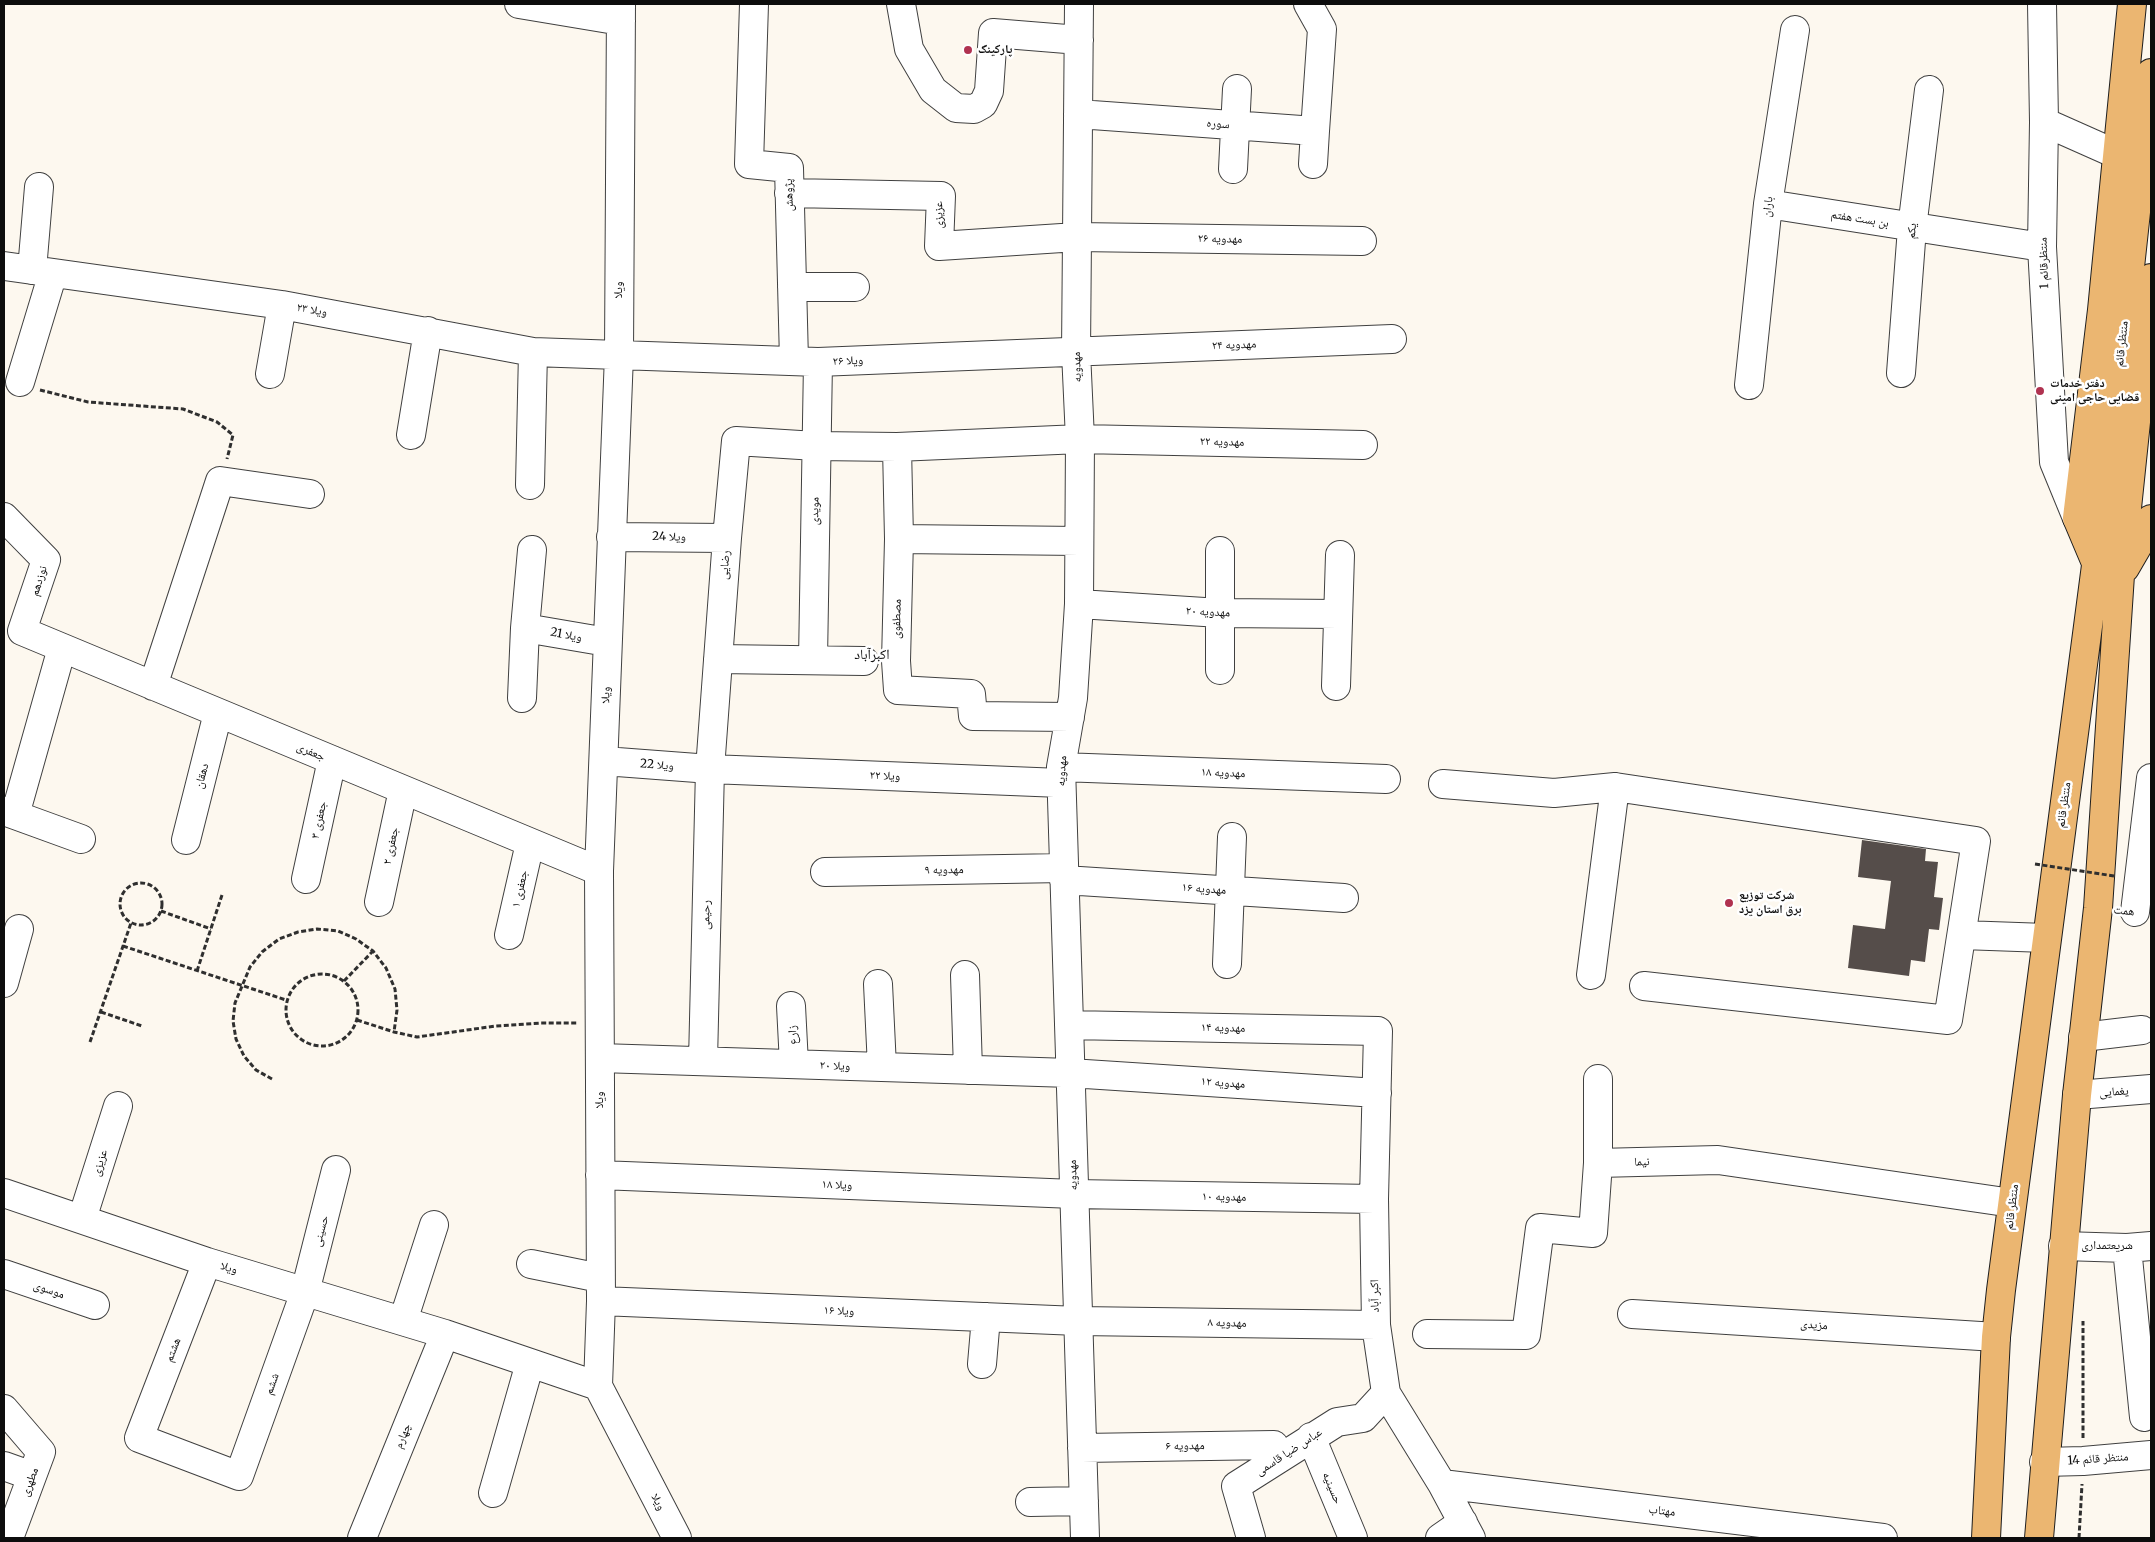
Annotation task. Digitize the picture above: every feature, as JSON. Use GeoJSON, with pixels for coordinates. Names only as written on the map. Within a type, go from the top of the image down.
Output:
{"type":"FeatureCollection","features":[{"type":"Feature","properties":{"kind":"main road"},"geometry":{"type":"LineString","coordinates":[[2132,4],[2102,310],[2077,518],[2109,570],[2150,525],[2151,519]]}},
{"type":"Feature","properties":{"kind":"main road","name":"منتظر قائم"},"geometry":{"type":"LineString","coordinates":[[2039,1538],[2044,1462],[2077,1095],[2098,908],[2109,570],[2151,73]]}},
{"type":"Feature","properties":{"kind":"main road","name":"منتظر قائم"},"geometry":{"type":"LineString","coordinates":[[1986,1538],[1996,1337],[2046,938],[2109,570],[2151,278]]}},
{"type":"Feature","properties":{"kind":"street"},"geometry":{"type":"LineString","coordinates":[[519,4],[621,12]]}},
{"type":"Feature","properties":{"kind":"street","name":"پژوهش"},"geometry":{"type":"LineString","coordinates":[[754,4],[749,164],[789,168],[792,287],[806,361]]}},
{"type":"Feature","properties":{"kind":"street"},"geometry":{"type":"LineString","coordinates":[[901,4],[909,49],[933,90],[956,108],[974,109],[983,104],[989,91],[993,33],[1079,40]]}},
{"type":"Feature","properties":{"kind":"street","name":"مهدویه"},"geometry":{"type":"LineString","coordinates":[[1079,4],[1076,352],[1080,439],[1079,604],[1073,698],[1061,775],[1085,1538]]}},
{"type":"Feature","properties":{"kind":"street"},"geometry":{"type":"LineString","coordinates":[[1308,4],[1322,29],[1313,164]]}},
{"type":"Feature","properties":{"kind":"street","name":"منتظرقائم 1"},"geometry":{"type":"LineString","coordinates":[[2042,4],[2044,122],[2042,247],[2054,462],[2077,518]]}},
{"type":"Feature","properties":{"kind":"street","name":"ویلا"},"geometry":{"type":"LineString","coordinates":[[621,12],[619,355],[599,871],[601,1290],[598,1386],[677,1538]]}},
{"type":"Feature","properties":{"kind":"street","name":"باران"},"geometry":{"type":"LineString","coordinates":[[1749,385],[1768,204],[1795,30]]}},
{"type":"Feature","properties":{"kind":"street"},"geometry":{"type":"LineString","coordinates":[[1233,169],[1237,89]]}},
{"type":"Feature","properties":{"kind":"street","name":"یکم"},"geometry":{"type":"LineString","coordinates":[[1902,373],[1912,228],[1929,90]]}},
{"type":"Feature","properties":{"kind":"street","name":"سوره"},"geometry":{"type":"LineString","coordinates":[[1078,114],[1314,131]]}},
{"type":"Feature","properties":{"kind":"street"},"geometry":{"type":"LineString","coordinates":[[2044,122],[2116,154]]}},
{"type":"Feature","properties":{"kind":"street"},"geometry":{"type":"LineString","coordinates":[[20,382],[43,272],[39,187]]}},
{"type":"Feature","properties":{"kind":"street","name":"عزیزی"},"geometry":{"type":"LineString","coordinates":[[789,193],[941,196],[939,246],[1077,237]]}},
{"type":"Feature","properties":{"kind":"street","name":"بن بست هفتم"},"geometry":{"type":"LineString","coordinates":[[1768,204],[2042,247]]}},
{"type":"Feature","properties":{"kind":"street","name":"مهدویه ۲۶"},"geometry":{"type":"LineString","coordinates":[[1077,237],[1362,241]]}},
{"type":"Feature","properties":{"kind":"street","name":"ویلا ۲۳"},"geometry":{"type":"LineString","coordinates":[[4,266],[282,305],[533,352],[619,355]]}},
{"type":"Feature","properties":{"kind":"street"},"geometry":{"type":"LineString","coordinates":[[792,287],[855,287]]}},
{"type":"Feature","properties":{"kind":"street"},"geometry":{"type":"LineString","coordinates":[[270,374],[282,305]]}},
{"type":"Feature","properties":{"kind":"street"},"geometry":{"type":"LineString","coordinates":[[411,435],[428,331]]}},
{"type":"Feature","properties":{"kind":"street","name":"مهدویه ۲۴"},"geometry":{"type":"LineString","coordinates":[[1076,352],[1392,339]]}},
{"type":"Feature","properties":{"kind":"street"},"geometry":{"type":"LineString","coordinates":[[530,485],[533,352]]}},
{"type":"Feature","properties":{"kind":"street","name":"ویلا ۲۶"},"geometry":{"type":"LineString","coordinates":[[619,355],[806,361],[1076,352]]}},
{"type":"Feature","properties":{"kind":"street","name":"مویدی"},"geometry":{"type":"LineString","coordinates":[[806,361],[816,446],[812,660]]}},
{"type":"Feature","properties":{"kind":"street"},"geometry":{"type":"LineString","coordinates":[[816,446],[897,447],[1080,439]]}},
{"type":"Feature","properties":{"kind":"street","name":"مهدویه ۲۲"},"geometry":{"type":"LineString","coordinates":[[1080,439],[1363,445]]}},
{"type":"Feature","properties":{"kind":"street","name":"رضایی"},"geometry":{"type":"LineString","coordinates":[[710,769],[736,441],[816,446]]}},
{"type":"Feature","properties":{"kind":"street","name":"مصطفوی"},"geometry":{"type":"LineString","coordinates":[[897,447],[899,539],[896,661],[898,690],[971,694],[973,716],[1070,717]]}},
{"type":"Feature","properties":{"kind":"street"},"geometry":{"type":"LineString","coordinates":[[153,686],[220,481],[310,494]]}},
{"type":"Feature","properties":{"kind":"street","name":"نوزدهم"},"geometry":{"type":"LineString","coordinates":[[4,517],[46,560],[22,632]]}},
{"type":"Feature","properties":{"kind":"street","name":"ویلا 24"},"geometry":{"type":"LineString","coordinates":[[611,537],[727,538]]}},
{"type":"Feature","properties":{"kind":"street"},"geometry":{"type":"LineString","coordinates":[[899,539],[1079,541]]}},
{"type":"Feature","properties":{"kind":"street"},"geometry":{"type":"LineString","coordinates":[[522,698],[525,628],[532,550]]}},
{"type":"Feature","properties":{"kind":"street"},"geometry":{"type":"LineString","coordinates":[[1220,551],[1220,670]]}},
{"type":"Feature","properties":{"kind":"street"},"geometry":{"type":"LineString","coordinates":[[1336,686],[1340,555]]}},
{"type":"Feature","properties":{"kind":"street","name":"مهدویه ۲۰"},"geometry":{"type":"LineString","coordinates":[[1079,604],[1220,613],[1338,614]]}},
{"type":"Feature","properties":{"kind":"street","name":"ویلا 21"},"geometry":{"type":"LineString","coordinates":[[525,628],[607,642]]}},
{"type":"Feature","properties":{"kind":"street","name":"جعفری"},"geometry":{"type":"LineString","coordinates":[[22,632],[599,871]]}},
{"type":"Feature","properties":{"kind":"street"},"geometry":{"type":"LineString","coordinates":[[62,648],[9,813],[81,838]]}},
{"type":"Feature","properties":{"kind":"street"},"geometry":{"type":"LineString","coordinates":[[718,659],[864,661]]}},
{"type":"Feature","properties":{"kind":"street","name":"دهقان"},"geometry":{"type":"LineString","coordinates":[[186,840],[218,712]]}},
{"type":"Feature","properties":{"kind":"street","name":"جعفری ۳"},"geometry":{"type":"LineString","coordinates":[[306,879],[332,760]]}},
{"type":"Feature","properties":{"kind":"street","name":"ویلا 22"},"geometry":{"type":"LineString","coordinates":[[604,760],[710,769]]}},
{"type":"Feature","properties":{"kind":"street","name":"ویلا ۲۲"},"geometry":{"type":"LineString","coordinates":[[710,769],[1061,775]]}},
{"type":"Feature","properties":{"kind":"street","name":"رحیمی"},"geometry":{"type":"LineString","coordinates":[[703,1061],[710,769]]}},
{"type":"Feature","properties":{"kind":"street","name":"مهدویه ۱۸"},"geometry":{"type":"LineString","coordinates":[[1061,775],[1386,778]]}},
{"type":"Feature","properties":{"kind":"street"},"geometry":{"type":"LineString","coordinates":[[2143,913],[2151,778]]}},
{"type":"Feature","properties":{"kind":"street"},"geometry":{"type":"LineString","coordinates":[[1443,784],[1554,793],[1615,787],[1976,841],[1948,1020],[1644,986]]}},
{"type":"Feature","properties":{"kind":"street"},"geometry":{"type":"LineString","coordinates":[[1591,975],[1615,787]]}},
{"type":"Feature","properties":{"kind":"street","name":"جعفری ۲"},"geometry":{"type":"LineString","coordinates":[[379,902],[402,790]]}},
{"type":"Feature","properties":{"kind":"street"},"geometry":{"type":"LineString","coordinates":[[1227,964],[1232,837]]}},
{"type":"Feature","properties":{"kind":"street","name":"جعفری ۱"},"geometry":{"type":"LineString","coordinates":[[509,935],[530,843]]}},
{"type":"Feature","properties":{"kind":"street","name":"مهدویه ۹"},"geometry":{"type":"LineString","coordinates":[[825,872],[1064,874]]}},
{"type":"Feature","properties":{"kind":"street","name":"مهدویه ۱۶"},"geometry":{"type":"LineString","coordinates":[[1064,874],[1230,891],[1344,898]]}},
{"type":"Feature","properties":{"kind":"street","name":"همت"},"geometry":{"type":"LineString","coordinates":[[2098,908],[2143,913]]}},
{"type":"Feature","properties":{"kind":"street"},"geometry":{"type":"LineString","coordinates":[[4,984],[19,929]]}},
{"type":"Feature","properties":{"kind":"street"},"geometry":{"type":"LineString","coordinates":[[1962,934],[2046,938]]}},
{"type":"Feature","properties":{"kind":"street"},"geometry":{"type":"LineString","coordinates":[[965,975],[968,1070]]}},
{"type":"Feature","properties":{"kind":"street"},"geometry":{"type":"LineString","coordinates":[[878,984],[882,1067]]}},
{"type":"Feature","properties":{"kind":"street","name":"زارع"},"geometry":{"type":"LineString","coordinates":[[792,1006],[794,1064]]}},
{"type":"Feature","properties":{"kind":"street","name":"مهدویه ۱۴"},"geometry":{"type":"LineString","coordinates":[[1069,1025],[1378,1031]]}},
{"type":"Feature","properties":{"kind":"street"},"geometry":{"type":"LineString","coordinates":[[2083,1037],[2142,1030]]}},
{"type":"Feature","properties":{"kind":"street","name":"اکبر آباد"},"geometry":{"type":"LineString","coordinates":[[1378,1031],[1374,1199],[1376,1325],[1386,1393],[1442,1484],[1467,1530]]}},
{"type":"Feature","properties":{"kind":"street","name":"ویلا ۲۰"},"geometry":{"type":"LineString","coordinates":[[600,1058],[1070,1073]]}},
{"type":"Feature","properties":{"kind":"street","name":"مهدویه ۱۲"},"geometry":{"type":"LineString","coordinates":[[1070,1073],[1377,1093]]}},
{"type":"Feature","properties":{"kind":"street"},"geometry":{"type":"LineString","coordinates":[[1427,1334],[1526,1334],[1540,1228],[1593,1232],[1598,1163],[1598,1079]]}},
{"type":"Feature","properties":{"kind":"street","name":"یغمایی"},"geometry":{"type":"LineString","coordinates":[[2077,1095],[2151,1089]]}},
{"type":"Feature","properties":{"kind":"street","name":"عزیزی"},"geometry":{"type":"LineString","coordinates":[[82,1219],[118,1106]]}},
{"type":"Feature","properties":{"kind":"street","name":"نیما"},"geometry":{"type":"LineString","coordinates":[[1598,1163],[1718,1160],[2012,1203]]}},
{"type":"Feature","properties":{"kind":"street","name":"حسینی"},"geometry":{"type":"LineString","coordinates":[[305,1292],[336,1170]]}},
{"type":"Feature","properties":{"kind":"street","name":"ویلا ۱۸"},"geometry":{"type":"LineString","coordinates":[[600,1175],[1074,1194]]}},
{"type":"Feature","properties":{"kind":"street","name":"ویلا"},"geometry":{"type":"LineString","coordinates":[[4,1192],[207,1262],[444,1334],[598,1386]]}},
{"type":"Feature","properties":{"kind":"street","name":"مهدویه ۱۰"},"geometry":{"type":"LineString","coordinates":[[1074,1194],[1374,1199]]}},
{"type":"Feature","properties":{"kind":"street"},"geometry":{"type":"LineString","coordinates":[[403,1321],[434,1225]]}},
{"type":"Feature","properties":{"kind":"street","name":"شریعتمداری"},"geometry":{"type":"LineString","coordinates":[[2063,1246],[2139,1247]]}},
{"type":"Feature","properties":{"kind":"street"},"geometry":{"type":"LineString","coordinates":[[2139,1247],[2144,1418]]}},
{"type":"Feature","properties":{"kind":"street","name":"هشتم"},"geometry":{"type":"LineString","coordinates":[[207,1262],[139,1438],[239,1476]]}},
{"type":"Feature","properties":{"kind":"street","name":"ویلا ۱۶"},"geometry":{"type":"LineString","coordinates":[[531,1264],[601,1290],[986,1317],[1078,1321]]}},
{"type":"Feature","properties":{"kind":"street","name":"موسوی"},"geometry":{"type":"LineString","coordinates":[[4,1274],[95,1305]]}},
{"type":"Feature","properties":{"kind":"street","name":"ششم"},"geometry":{"type":"LineString","coordinates":[[239,1476],[305,1292]]}},
{"type":"Feature","properties":{"kind":"street","name":"مزیدی"},"geometry":{"type":"LineString","coordinates":[[1632,1314],[1996,1337]]}},
{"type":"Feature","properties":{"kind":"street"},"geometry":{"type":"LineString","coordinates":[[982,1364],[986,1317]]}},
{"type":"Feature","properties":{"kind":"street","name":"مهدویه ۸"},"geometry":{"type":"LineString","coordinates":[[1078,1321],[1376,1325]]}},
{"type":"Feature","properties":{"kind":"street","name":"چهارم"},"geometry":{"type":"LineString","coordinates":[[362,1538],[444,1334]]}},
{"type":"Feature","properties":{"kind":"street"},"geometry":{"type":"LineString","coordinates":[[493,1494],[530,1363]]}},
{"type":"Feature","properties":{"kind":"street","name":"عباس ضیا قاسمی"},"geometry":{"type":"LineString","coordinates":[[1250,1538],[1236,1486],[1337,1422],[1363,1418],[1386,1393]]}},
{"type":"Feature","properties":{"kind":"street","name":"مطهری"},"geometry":{"type":"LineString","coordinates":[[4,1409],[42,1452],[9,1538]]}},
{"type":"Feature","properties":{"kind":"street","name":"حسینیه"},"geometry":{"type":"LineString","coordinates":[[1311,1437],[1353,1538]]}},
{"type":"Feature","properties":{"kind":"street","name":"مهدویه ۶"},"geometry":{"type":"LineString","coordinates":[[1082,1448],[1274,1445],[1279,1457]]}},
{"type":"Feature","properties":{"kind":"street","name":"منتظر قائم 14"},"geometry":{"type":"LineString","coordinates":[[2044,1462],[2083,1461],[2151,1455]]}},
{"type":"Feature","properties":{"kind":"street"},"geometry":{"type":"LineString","coordinates":[[4,1466],[32,1476]]}},
{"type":"Feature","properties":{"kind":"street","name":"مهتاب"},"geometry":{"type":"LineString","coordinates":[[1442,1484],[1883,1538]]}},
{"type":"Feature","properties":{"kind":"street"},"geometry":{"type":"LineString","coordinates":[[1030,1502],[1084,1501]]}},
{"type":"Feature","properties":{"kind":"street"},"geometry":{"type":"LineString","coordinates":[[1440,1538],[1467,1530]]}},
{"type":"Feature","properties":{"kind":"path"},"geometry":{"type":"LineString","coordinates":[[20,382],[46,392],[88,402],[183,409],[217,422],[233,435],[220,481]]}},
{"type":"Feature","properties":{"kind":"path"},"geometry":{"type":"LineString","coordinates":[[2035,864],[2114,876]]}},
{"type":"Feature","properties":{"kind":"path"},"geometry":{"type":"LineString","coordinates":[[145,882],[156,888],[162,899],[161,911],[154,921],[143,925],[131,923],[122,914],[119,902],[124,891],[133,884],[145,882]]}},
{"type":"Feature","properties":{"kind":"path"},"geometry":{"type":"LineString","coordinates":[[197,971],[222,895]]}},
{"type":"Feature","properties":{"kind":"path"},"geometry":{"type":"LineString","coordinates":[[161,911],[211,929]]}},
{"type":"Feature","properties":{"kind":"path"},"geometry":{"type":"LineString","coordinates":[[90,1042],[131,923]]}},
{"type":"Feature","properties":{"kind":"path"},"geometry":{"type":"LineString","coordinates":[[272,1079],[256,1070],[244,1056],[236,1040],[233,1021],[235,1003],[250,967],[262,952],[279,939],[298,932],[317,929],[338,931],[356,939],[372,951],[386,968],[395,988],[397,1010],[394,1032]]}},
{"type":"Feature","properties":{"kind":"path"},"geometry":{"type":"LineString","coordinates":[[123,946],[286,1000]]}},
{"type":"Feature","properties":{"kind":"path"},"geometry":{"type":"LineString","coordinates":[[344,981],[372,951]]}},
{"type":"Feature","properties":{"kind":"path"},"geometry":{"type":"LineString","coordinates":[[327,974],[344,981],[353,992],[358,1006],[357,1020],[348,1037],[331,1046],[312,1046],[295,1037],[286,1020],[286,1000],[294,985],[310,975],[327,974]]}},
{"type":"Feature","properties":{"kind":"path"},"geometry":{"type":"LineString","coordinates":[[101,1012],[142,1026]]}},
{"type":"Feature","properties":{"kind":"path"},"geometry":{"type":"LineString","coordinates":[[357,1020],[417,1037],[496,1026],[541,1023],[600,1024]]}},
{"type":"Feature","properties":{"kind":"path"},"geometry":{"type":"LineString","coordinates":[[2079,1538],[2083,1461],[2083,1311]]}},
{"type":"Feature","properties":{"kind":"building"},"geometry":{"type":"Polygon","coordinates":[[[1862,840],[1926,849],[1925,861],[1938,862],[1934,897],[1943,898],[1939,930],[1929,929],[1925,962],[1911,960],[1909,976],[1848,968],[1853,925],[1885,929],[1891,881],[1858,877],[1862,840]]]}},
{"type":"Feature","properties":{"kind":"place","name":"پارکینگ"},"geometry":{"type":"Point","coordinates":[968,50]}},
{"type":"Feature","properties":{"kind":"place","name":"دفتر خدمات قضایی حاجی امینی"},"geometry":{"type":"Point","coordinates":[2040,391]}},
{"type":"Feature","properties":{"kind":"place","name":"شرکت توزیع برق استان یزد"},"geometry":{"type":"Point","coordinates":[1729,903]}},
{"type":"Feature","properties":{"kind":"district","name":"اکبرآباد"},"geometry":{"type":"Point","coordinates":[872,655]}}]}
